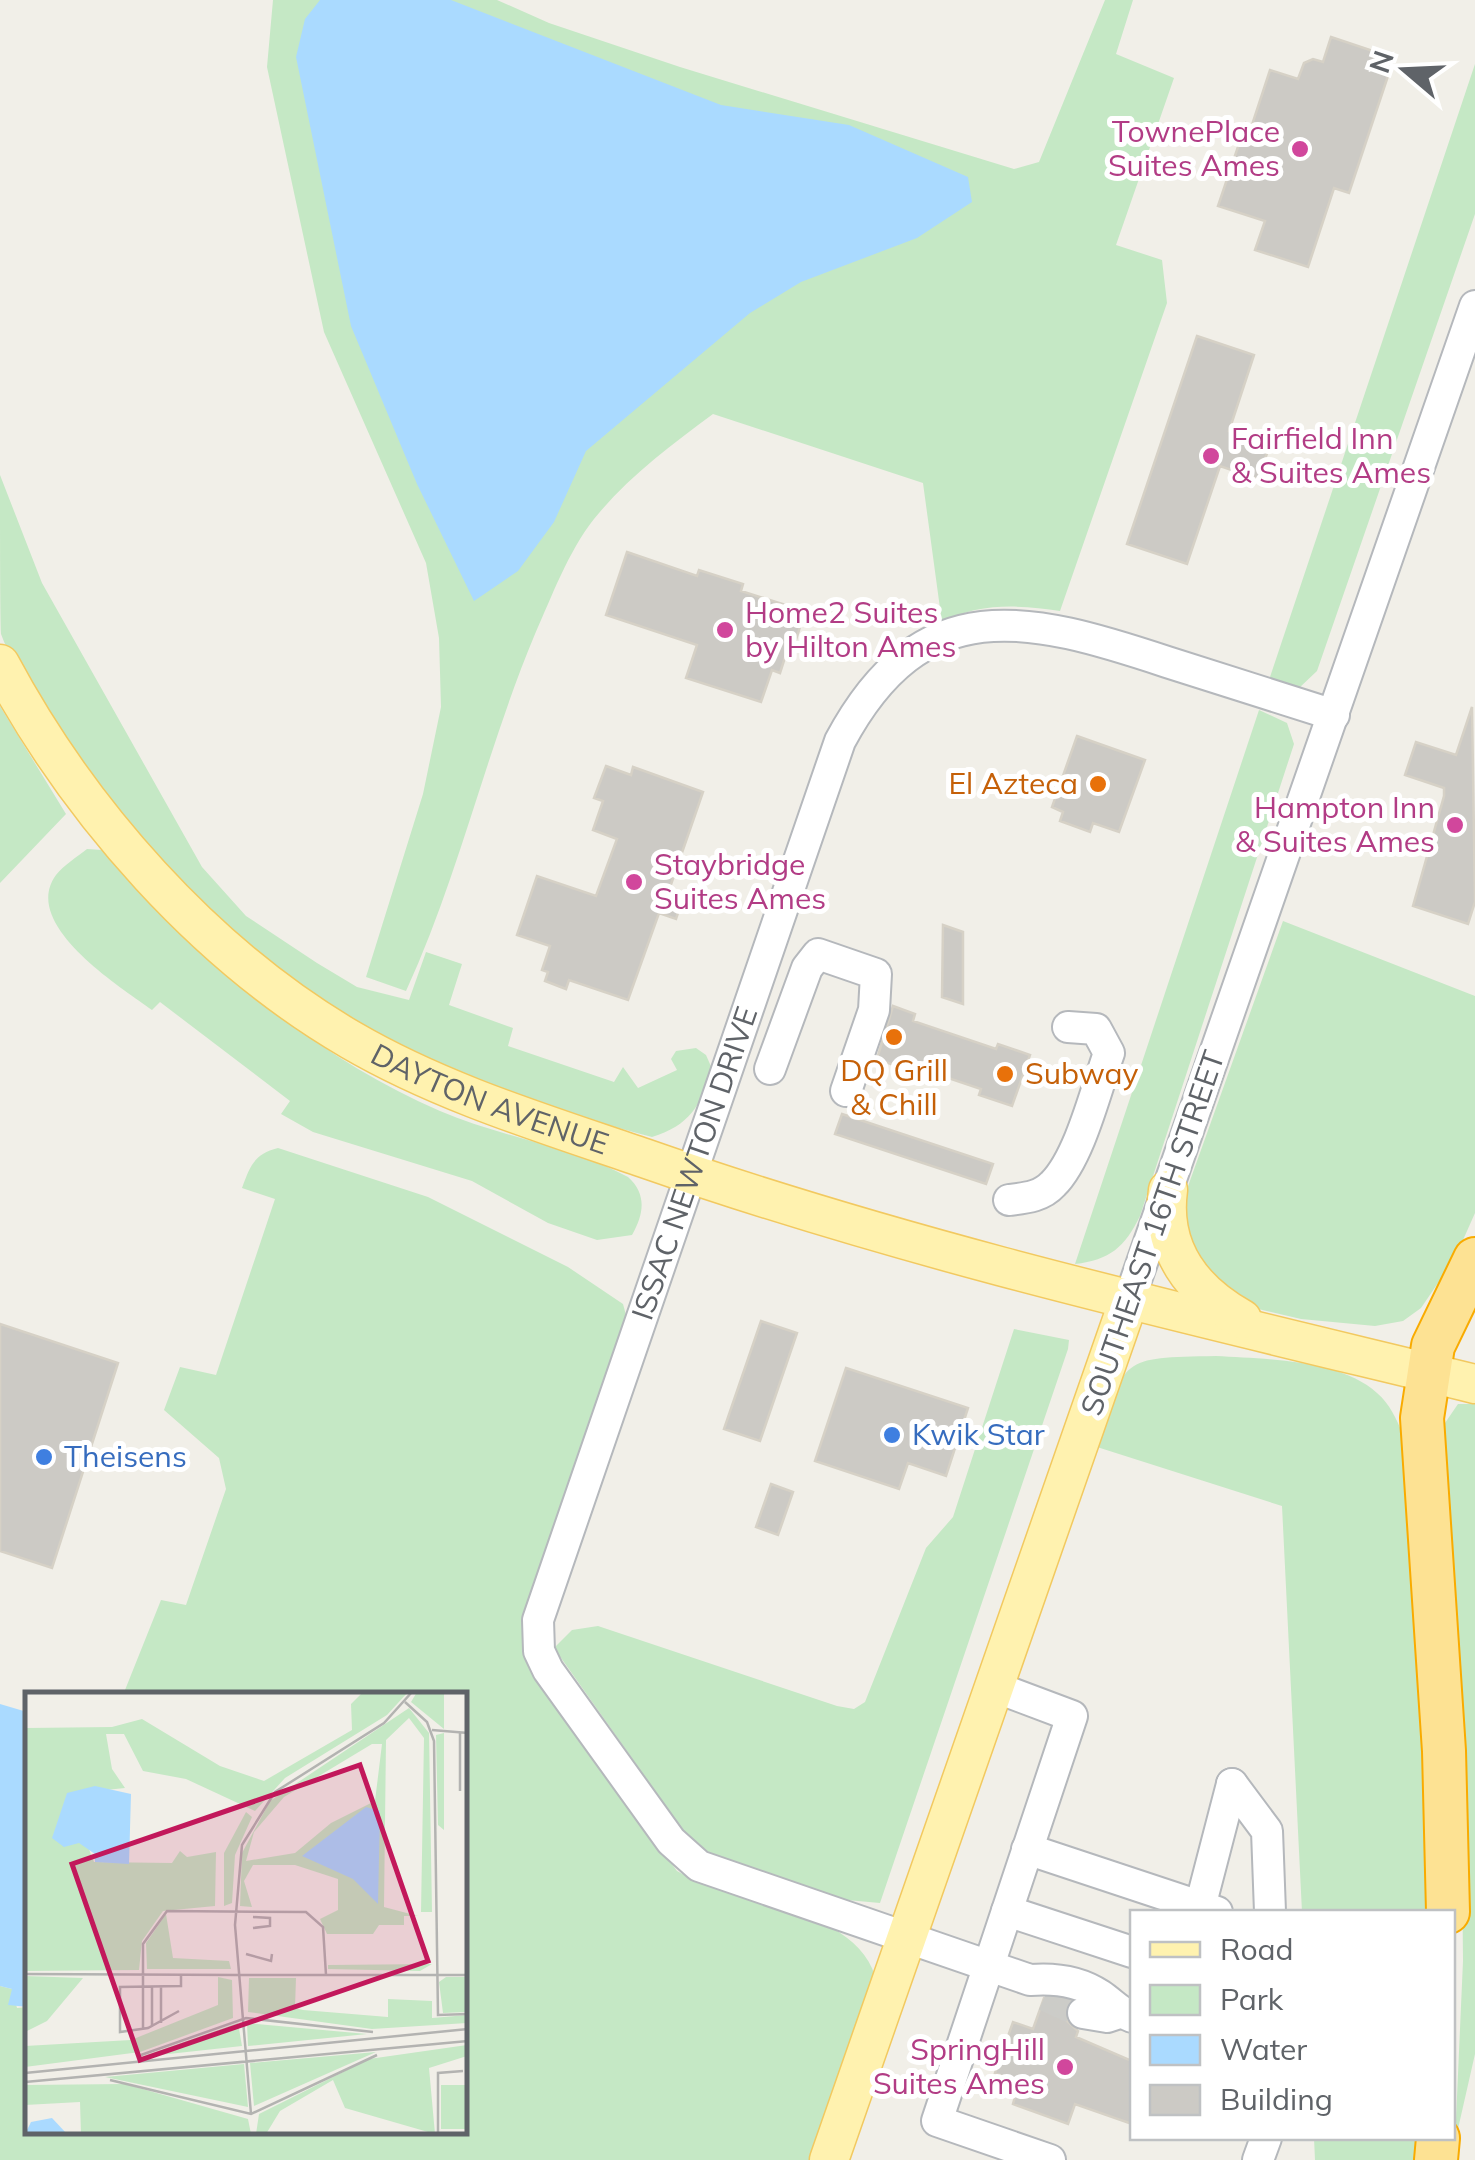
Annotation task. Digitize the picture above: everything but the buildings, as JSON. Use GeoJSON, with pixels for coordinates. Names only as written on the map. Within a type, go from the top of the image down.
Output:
{"type":"FeatureCollection","features":[{"type":"Feature","properties":{"kind":"highway"},"geometry":{"type":"LineString","coordinates":[[1448,1910],[1444,1751],[1424,1466],[1427,1372],[1433,1346],[1475,1259]]}},
{"type":"Feature","properties":{"kind":"main road","name":"DAYTON AVENUE"},"geometry":{"type":"LineString","coordinates":[[0,664],[26,713],[101,818],[182,906],[262,978],[351,1040],[446,1086],[692,1175],[960,1258],[1475,1384]]}},
{"type":"Feature","properties":{"kind":"main road"},"geometry":{"type":"LineString","coordinates":[[1168,1190],[1167,1232],[1182,1266],[1208,1298],[1276,1336]]}},
{"type":"Feature","properties":{"kind":"main road","name":"SOUTHEAST 16TH STREET"},"geometry":{"type":"LineString","coordinates":[[829,2160],[1129,1300]]}},
{"type":"Feature","properties":{"kind":"street","name":"SOUTHEAST 16TH STREET"},"geometry":{"type":"LineString","coordinates":[[1129,1300],[1475,306]]}},
{"type":"Feature","properties":{"kind":"street","name":"ISSAC NEWTON DRIVE"},"geometry":{"type":"LineString","coordinates":[[1126,2015],[1095,1992],[1054,1978],[1038,1988],[908,1937],[724,1876],[683,1854],[558,1683],[539,1650],[538,1620],[840,741],[860,702],[908,658],[966,629],[1000,622],[1090,636],[1334,715]]}},
{"type":"Feature","properties":{"kind":"street"},"geometry":{"type":"LineString","coordinates":[[770,1069],[807,968],[818,954],[876,974],[874,1010],[846,1092]]}},
{"type":"Feature","properties":{"kind":"street"},"geometry":{"type":"LineString","coordinates":[[1009,1200],[1033,1197],[1053,1184],[1070,1158],[1110,1053],[1096,1028],[1068,1027]]}},
{"type":"Feature","properties":{"kind":"street"},"geometry":{"type":"LineString","coordinates":[[995,1686],[1072,1716],[937,2121],[1050,2160]]}},
{"type":"Feature","properties":{"kind":"street"},"geometry":{"type":"LineString","coordinates":[[1027,1849],[1209,1910],[1232,1784],[1267,1831],[1270,1910]]}},
{"type":"Feature","properties":{"kind":"street"},"geometry":{"type":"LineString","coordinates":[[1007,1911],[1130,1951]]}},
{"type":"Feature","properties":{"kind":"street"},"geometry":{"type":"LineString","coordinates":[[1083,2013],[1126,2015]]}},
{"type":"Feature","properties":{"kind":"green space"},"geometry":{"type":"Polygon","coordinates":[[[273,0],[497,0],[549,23],[680,67],[1014,169],[1039,162],[1105,0],[1133,0],[1116,54],[1174,78],[1116,245],[1162,260],[1167,303],[1060,611],[985,608],[942,623],[923,483],[713,414],[621,489],[594,519],[568,560],[518,678],[442,903],[406,991],[366,977],[423,794],[441,707],[439,638],[426,563],[324,332],[267,67],[273,0]]]}},
{"type":"Feature","properties":{"kind":"green space"},"geometry":{"type":"Polygon","coordinates":[[[1475,64],[1475,214],[1317,671],[1298,689],[1269,680],[1475,64]]]}},
{"type":"Feature","properties":{"kind":"green space"},"geometry":{"type":"Polygon","coordinates":[[[0,475],[42,583],[202,867],[246,916],[357,987],[409,1000],[426,952],[462,964],[449,1005],[513,1028],[508,1046],[614,1082],[623,1067],[638,1088],[677,1070],[671,1059],[676,1051],[696,1048],[706,1055],[713,1071],[692,1113],[676,1127],[652,1137],[487,1084],[379,1036],[329,1007],[281,975],[213,919],[148,851],[109,801],[7,649],[1,634],[0,475]]]}},
{"type":"Feature","properties":{"kind":"green space"},"geometry":{"type":"Polygon","coordinates":[[[0,706],[66,814],[0,883],[0,706]]]}},
{"type":"Feature","properties":{"kind":"green space"},"geometry":{"type":"Polygon","coordinates":[[[1259,710],[1287,723],[1294,744],[1140,1216],[1115,1250],[1075,1264],[1259,710]]]}},
{"type":"Feature","properties":{"kind":"green space"},"geometry":{"type":"Polygon","coordinates":[[[87,849],[102,850],[114,859],[187,934],[264,1003],[348,1062],[440,1111],[583,1157],[628,1177],[638,1190],[642,1205],[632,1235],[597,1240],[548,1223],[472,1181],[313,1132],[281,1114],[290,1101],[160,1002],[152,1010],[118,986],[62,933],[51,913],[48,894],[56,875],[87,849]]]}},
{"type":"Feature","properties":{"kind":"green space"},"geometry":{"type":"Polygon","coordinates":[[[1283,921],[1475,996],[1475,1213],[1455,1258],[1421,1308],[1403,1321],[1375,1326],[1301,1319],[1250,1307],[1216,1290],[1176,1239],[1182,1203],[1283,921]]]}},
{"type":"Feature","properties":{"kind":"green space"},"geometry":{"type":"Polygon","coordinates":[[[278,1148],[428,1197],[568,1267],[623,1304],[626,1315],[523,1622],[522,1642],[534,1677],[677,1871],[697,1882],[826,1924],[864,1955],[875,1976],[811,2160],[0,2160],[0,1986],[12,1989],[17,2008],[25,2007],[25,2135],[468,2135],[468,1692],[124,1692],[161,1600],[186,1605],[226,1489],[219,1458],[164,1410],[180,1367],[216,1375],[275,1199],[242,1188],[254,1162],[278,1148]]]}},
{"type":"Feature","properties":{"kind":"green space"},"geometry":{"type":"Polygon","coordinates":[[[1014,1329],[1069,1340],[1068,1349],[880,1903],[847,1900],[702,1850],[682,1829],[554,1648],[572,1630],[598,1626],[837,1706],[854,1709],[865,1702],[926,1548],[953,1517],[1014,1329]]]}},
{"type":"Feature","properties":{"kind":"green space"},"geometry":{"type":"Polygon","coordinates":[[[1161,1358],[1256,1358],[1343,1373],[1382,1397],[1403,1434],[1431,1910],[1302,1910],[1282,1506],[1097,1447],[1122,1379],[1131,1368],[1161,1358]]]}},
{"type":"Feature","properties":{"kind":"green space"},"geometry":{"type":"Polygon","coordinates":[[[1458,1404],[1475,1404],[1475,2054],[1455,2142],[1463,1961],[1461,1759],[1440,1452],[1445,1423],[1458,1404]]]}},
{"type":"Feature","properties":{"kind":"green space"},"geometry":{"type":"Polygon","coordinates":[[[1314,2140],[1420,2140],[1417,2160],[1315,2160],[1314,2140]]]}},
{"type":"Feature","properties":{"kind":"water"},"geometry":{"type":"Polygon","coordinates":[[[320,0],[451,0],[721,105],[849,125],[968,177],[972,202],[917,238],[801,282],[750,313],[586,451],[554,522],[518,571],[474,601],[417,484],[351,326],[296,57],[305,19],[320,0]]]}},
{"type":"Feature","properties":{"kind":"water"},"geometry":{"type":"Polygon","coordinates":[[[0,1704],[25,1711],[25,2007],[8,2005],[12,1989],[0,1986],[0,1704]]]}},
{"type":"Feature","properties":{"kind":"tunnel"},"geometry":{"type":"LineString","coordinates":[[1045,1996],[1083,2013]]}},
{"type":"Feature","properties":{"kind":"place","name":"TownePlace Suites Ames"},"geometry":{"type":"Point","coordinates":[1300,149]}},
{"type":"Feature","properties":{"kind":"place","name":"Fairfield Inn & Suites Ames"},"geometry":{"type":"Point","coordinates":[1211,456]}},
{"type":"Feature","properties":{"kind":"place","name":"Home2 Suites by Hilton Ames"},"geometry":{"type":"Point","coordinates":[725,630]}},
{"type":"Feature","properties":{"kind":"place","name":"El Azteca"},"geometry":{"type":"Point","coordinates":[1098,784]}},
{"type":"Feature","properties":{"kind":"place","name":"Hampton Inn & Suites Ames"},"geometry":{"type":"Point","coordinates":[1455,825]}},
{"type":"Feature","properties":{"kind":"place","name":"Staybridge Suites Ames"},"geometry":{"type":"Point","coordinates":[634,882]}},
{"type":"Feature","properties":{"kind":"place","name":"DQ Grill & Chill"},"geometry":{"type":"Point","coordinates":[894,1037]}},
{"type":"Feature","properties":{"kind":"place","name":"Subway"},"geometry":{"type":"Point","coordinates":[1005,1074]}},
{"type":"Feature","properties":{"kind":"place","name":"Kwik Star"},"geometry":{"type":"Point","coordinates":[892,1435]}},
{"type":"Feature","properties":{"kind":"place","name":"Theisens"},"geometry":{"type":"Point","coordinates":[44,1457]}},
{"type":"Feature","properties":{"kind":"place","name":"SpringHill Suites Ames"},"geometry":{"type":"Point","coordinates":[1065,2067]}}]}
